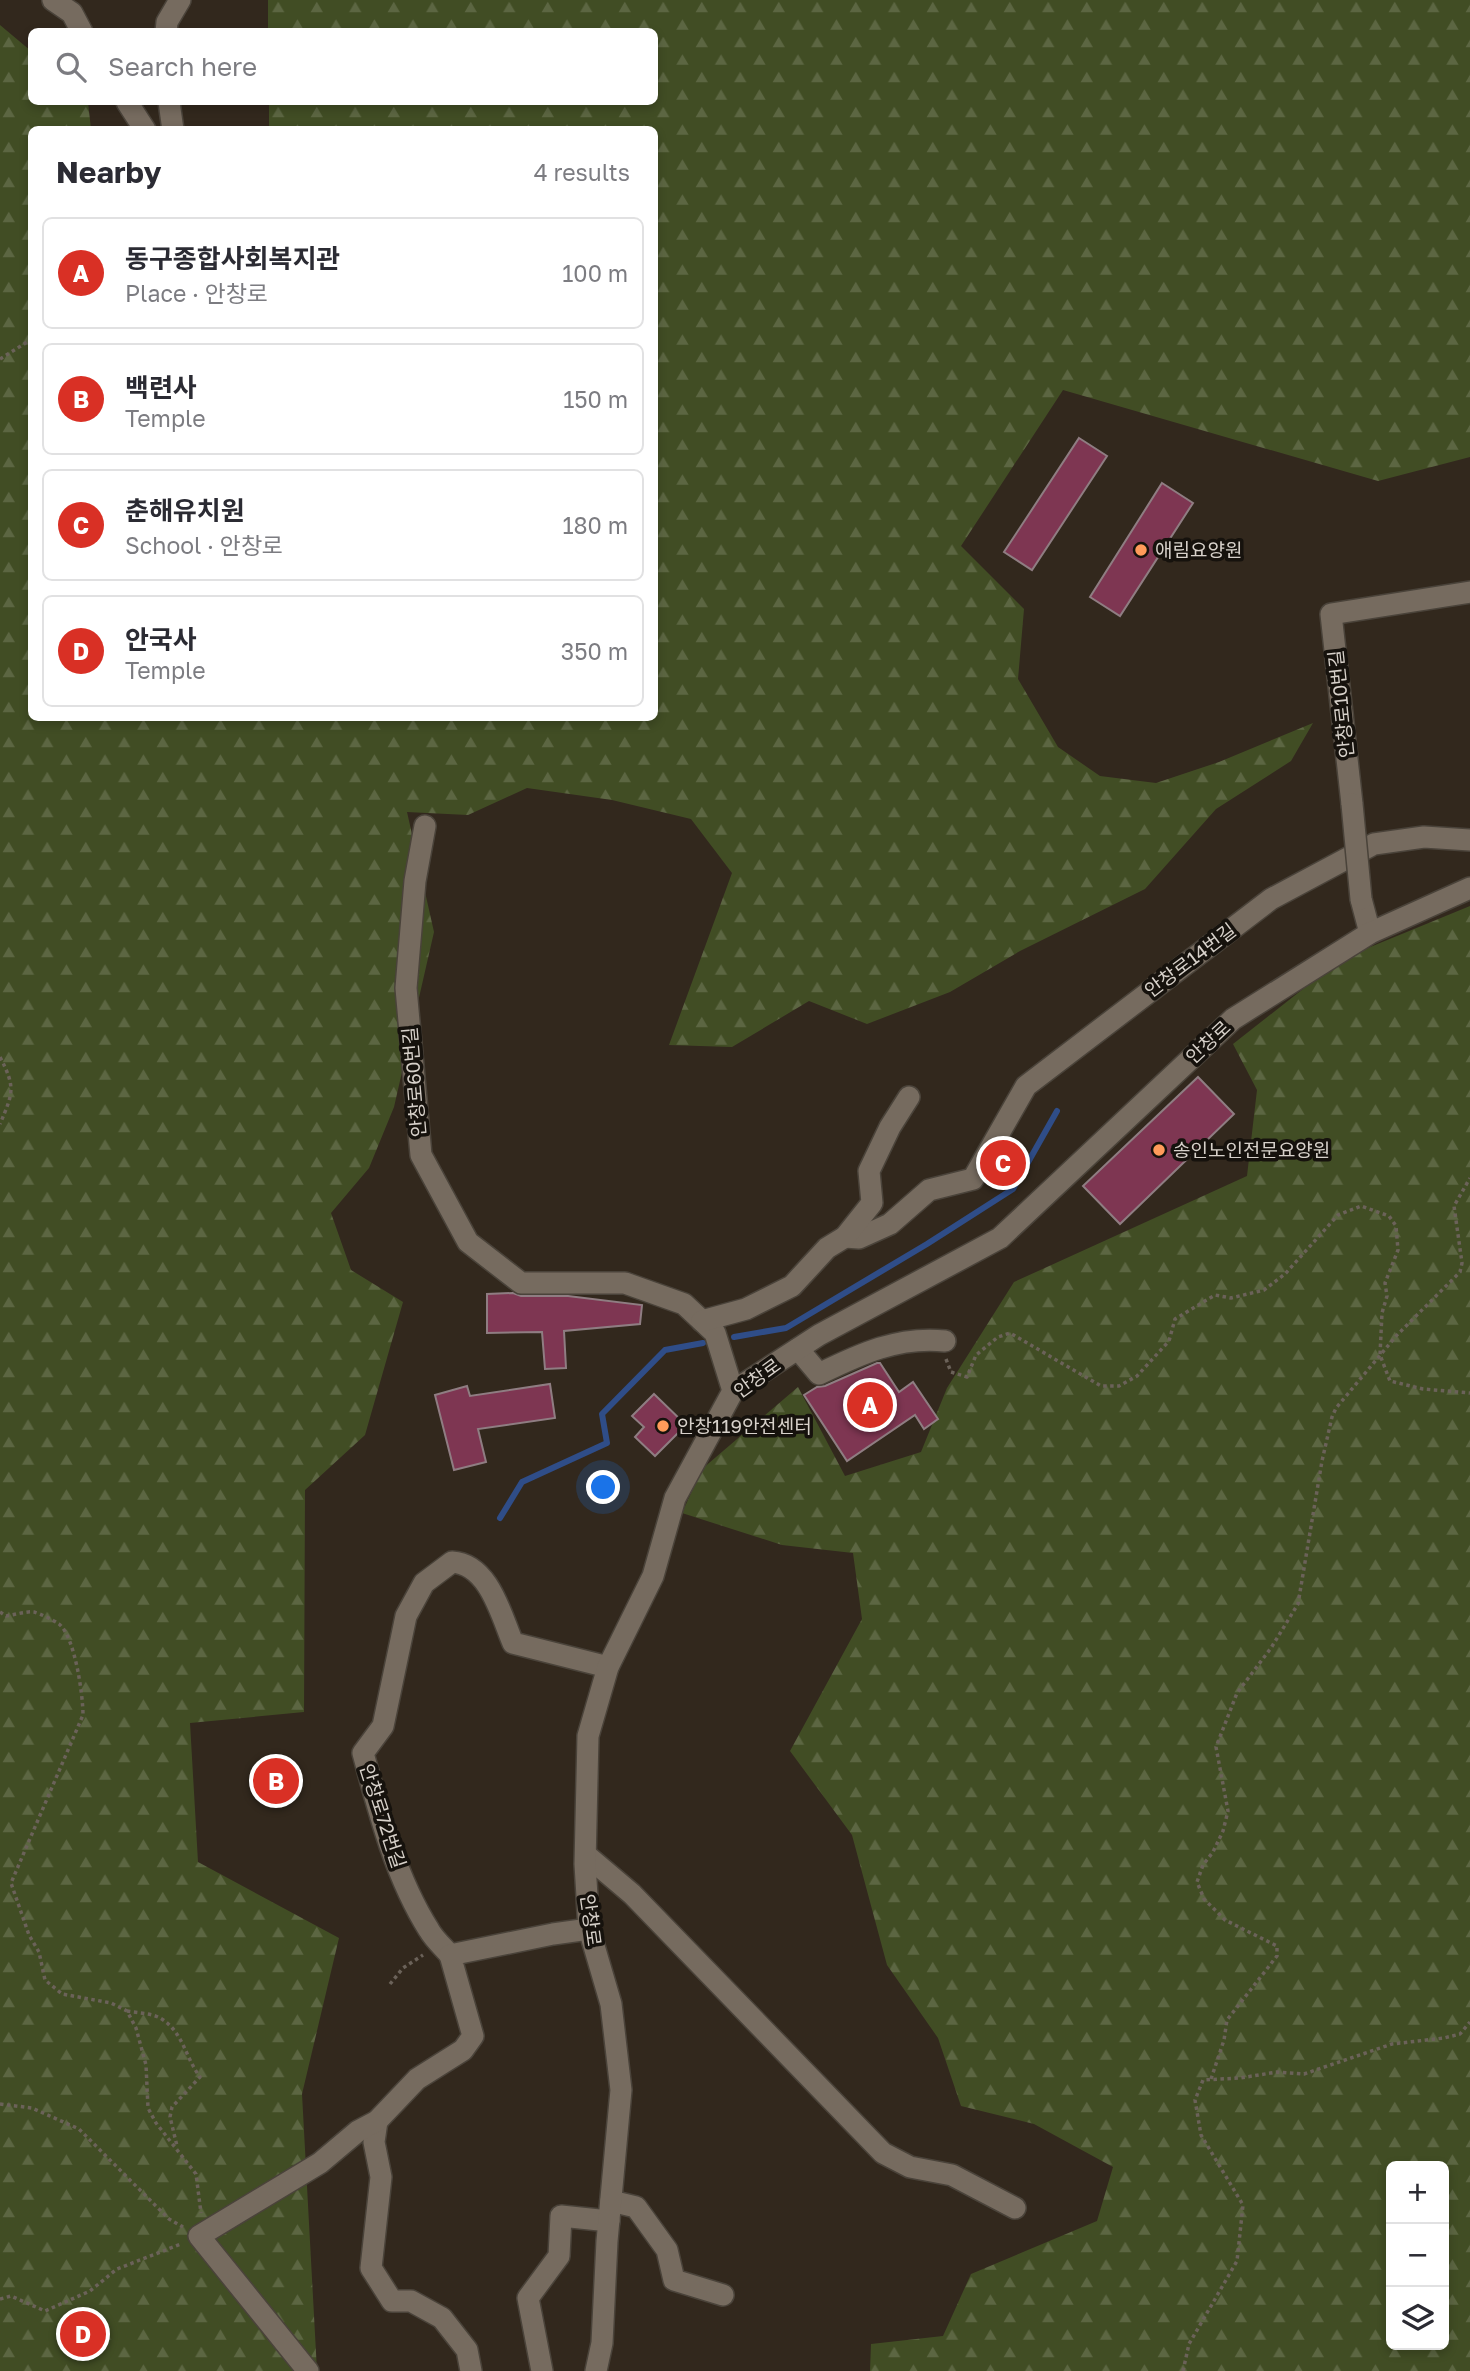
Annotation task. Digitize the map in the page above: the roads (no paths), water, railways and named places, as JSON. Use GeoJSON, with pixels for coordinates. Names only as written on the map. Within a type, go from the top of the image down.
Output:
{"type":"FeatureCollection","features":[{"type":"Feature","properties":{"kind":"street"},"geometry":{"type":"LineString","coordinates":[[53,0],[72,13],[80,28]]}},
{"type":"Feature","properties":{"kind":"street"},"geometry":{"type":"LineString","coordinates":[[166,28],[180,0]]}},
{"type":"Feature","properties":{"kind":"street"},"geometry":{"type":"LineString","coordinates":[[129,105],[142,126]]}},
{"type":"Feature","properties":{"kind":"street"},"geometry":{"type":"LineString","coordinates":[[169,105],[172,126]]}},
{"type":"Feature","properties":{"kind":"street","name":"안창로10번길"},"geometry":{"type":"LineString","coordinates":[[1370,933],[1361,899],[1332,614],[1470,592]]}},
{"type":"Feature","properties":{"kind":"street","name":"안창로60번길"},"geometry":{"type":"LineString","coordinates":[[425,826],[415,881],[406,988],[421,1155],[468,1242],[521,1283],[625,1283],[684,1304],[716,1333],[733,1391]]}},
{"type":"Feature","properties":{"kind":"street","name":"안창로14번길"},"geometry":{"type":"LineString","coordinates":[[845,1237],[859,1238],[890,1224],[929,1190],[973,1179],[1026,1086],[1271,899],[1374,844],[1424,837],[1470,840]]}},
{"type":"Feature","properties":{"kind":"street","name":"안창로"},"geometry":{"type":"LineString","coordinates":[[596,2371],[602,2343],[621,2090],[611,2004],[589,1929],[586,1855],[588,1737],[608,1667],[653,1576],[675,1498],[733,1391],[819,1335],[1000,1238],[1233,1019],[1370,933],[1470,888]]}},
{"type":"Feature","properties":{"kind":"street"},"geometry":{"type":"LineString","coordinates":[[702,1321],[746,1309],[792,1286],[827,1248],[845,1237],[872,1203],[869,1171],[890,1127],[909,1097]]}},
{"type":"Feature","properties":{"kind":"street"},"geometry":{"type":"LineString","coordinates":[[798,1349],[819,1374],[866,1351],[923,1339],[945,1341]]}},
{"type":"Feature","properties":{"kind":"street","name":"안창로72번길"},"geometry":{"type":"LineString","coordinates":[[308,2371],[200,2236],[320,2163],[358,2131],[377,2121],[417,2079],[463,2050],[473,2036],[450,1955],[429,1932],[402,1878],[372,1789],[363,1753],[383,1726],[406,1616],[425,1583],[452,1562],[464,1563],[477,1572],[493,1594],[513,1643],[608,1667]]}},
{"type":"Feature","properties":{"kind":"street"},"geometry":{"type":"LineString","coordinates":[[586,1855],[632,1894],[883,2153],[910,2167],[952,2175],[1014,2208]]}},
{"type":"Feature","properties":{"kind":"street"},"geometry":{"type":"LineString","coordinates":[[450,1955],[589,1929]]}},
{"type":"Feature","properties":{"kind":"street"},"geometry":{"type":"LineString","coordinates":[[377,2121],[374,2142],[381,2177],[371,2268],[392,2301],[411,2301],[442,2318],[467,2350],[471,2371]]}},
{"type":"Feature","properties":{"kind":"street"},"geometry":{"type":"LineString","coordinates":[[542,2371],[528,2298],[559,2256],[561,2217],[636,2207],[667,2250],[674,2280],[723,2295]]}},
{"type":"Feature","properties":{"kind":"waterway"},"geometry":{"type":"LineString","coordinates":[[734,1337],[786,1328],[1013,1189],[1057,1111]]}},
{"type":"Feature","properties":{"kind":"waterway"},"geometry":{"type":"LineString","coordinates":[[500,1518],[522,1482],[607,1443],[602,1414],[665,1350],[703,1343]]}},
{"type":"Feature","properties":{"kind":"place","name":"애림요양원"},"geometry":{"type":"Point","coordinates":[1141,550]}},
{"type":"Feature","properties":{"kind":"place","name":"송인노인전문요양원"},"geometry":{"type":"Point","coordinates":[1159,1150]}},
{"type":"Feature","properties":{"kind":"place","name":"춘해유치원"},"geometry":{"type":"Point","coordinates":[1003,1163]}},
{"type":"Feature","properties":{"kind":"place","name":"동구종합사회복지관"},"geometry":{"type":"Point","coordinates":[870,1405]}},
{"type":"Feature","properties":{"kind":"place","name":"안창119안전센터"},"geometry":{"type":"Point","coordinates":[663,1426]}},
{"type":"Feature","properties":{"kind":"place","name":"백련사"},"geometry":{"type":"Point","coordinates":[276,1781]}},
{"type":"Feature","properties":{"kind":"place","name":"안국사"},"geometry":{"type":"Point","coordinates":[83,2334]}}]}
